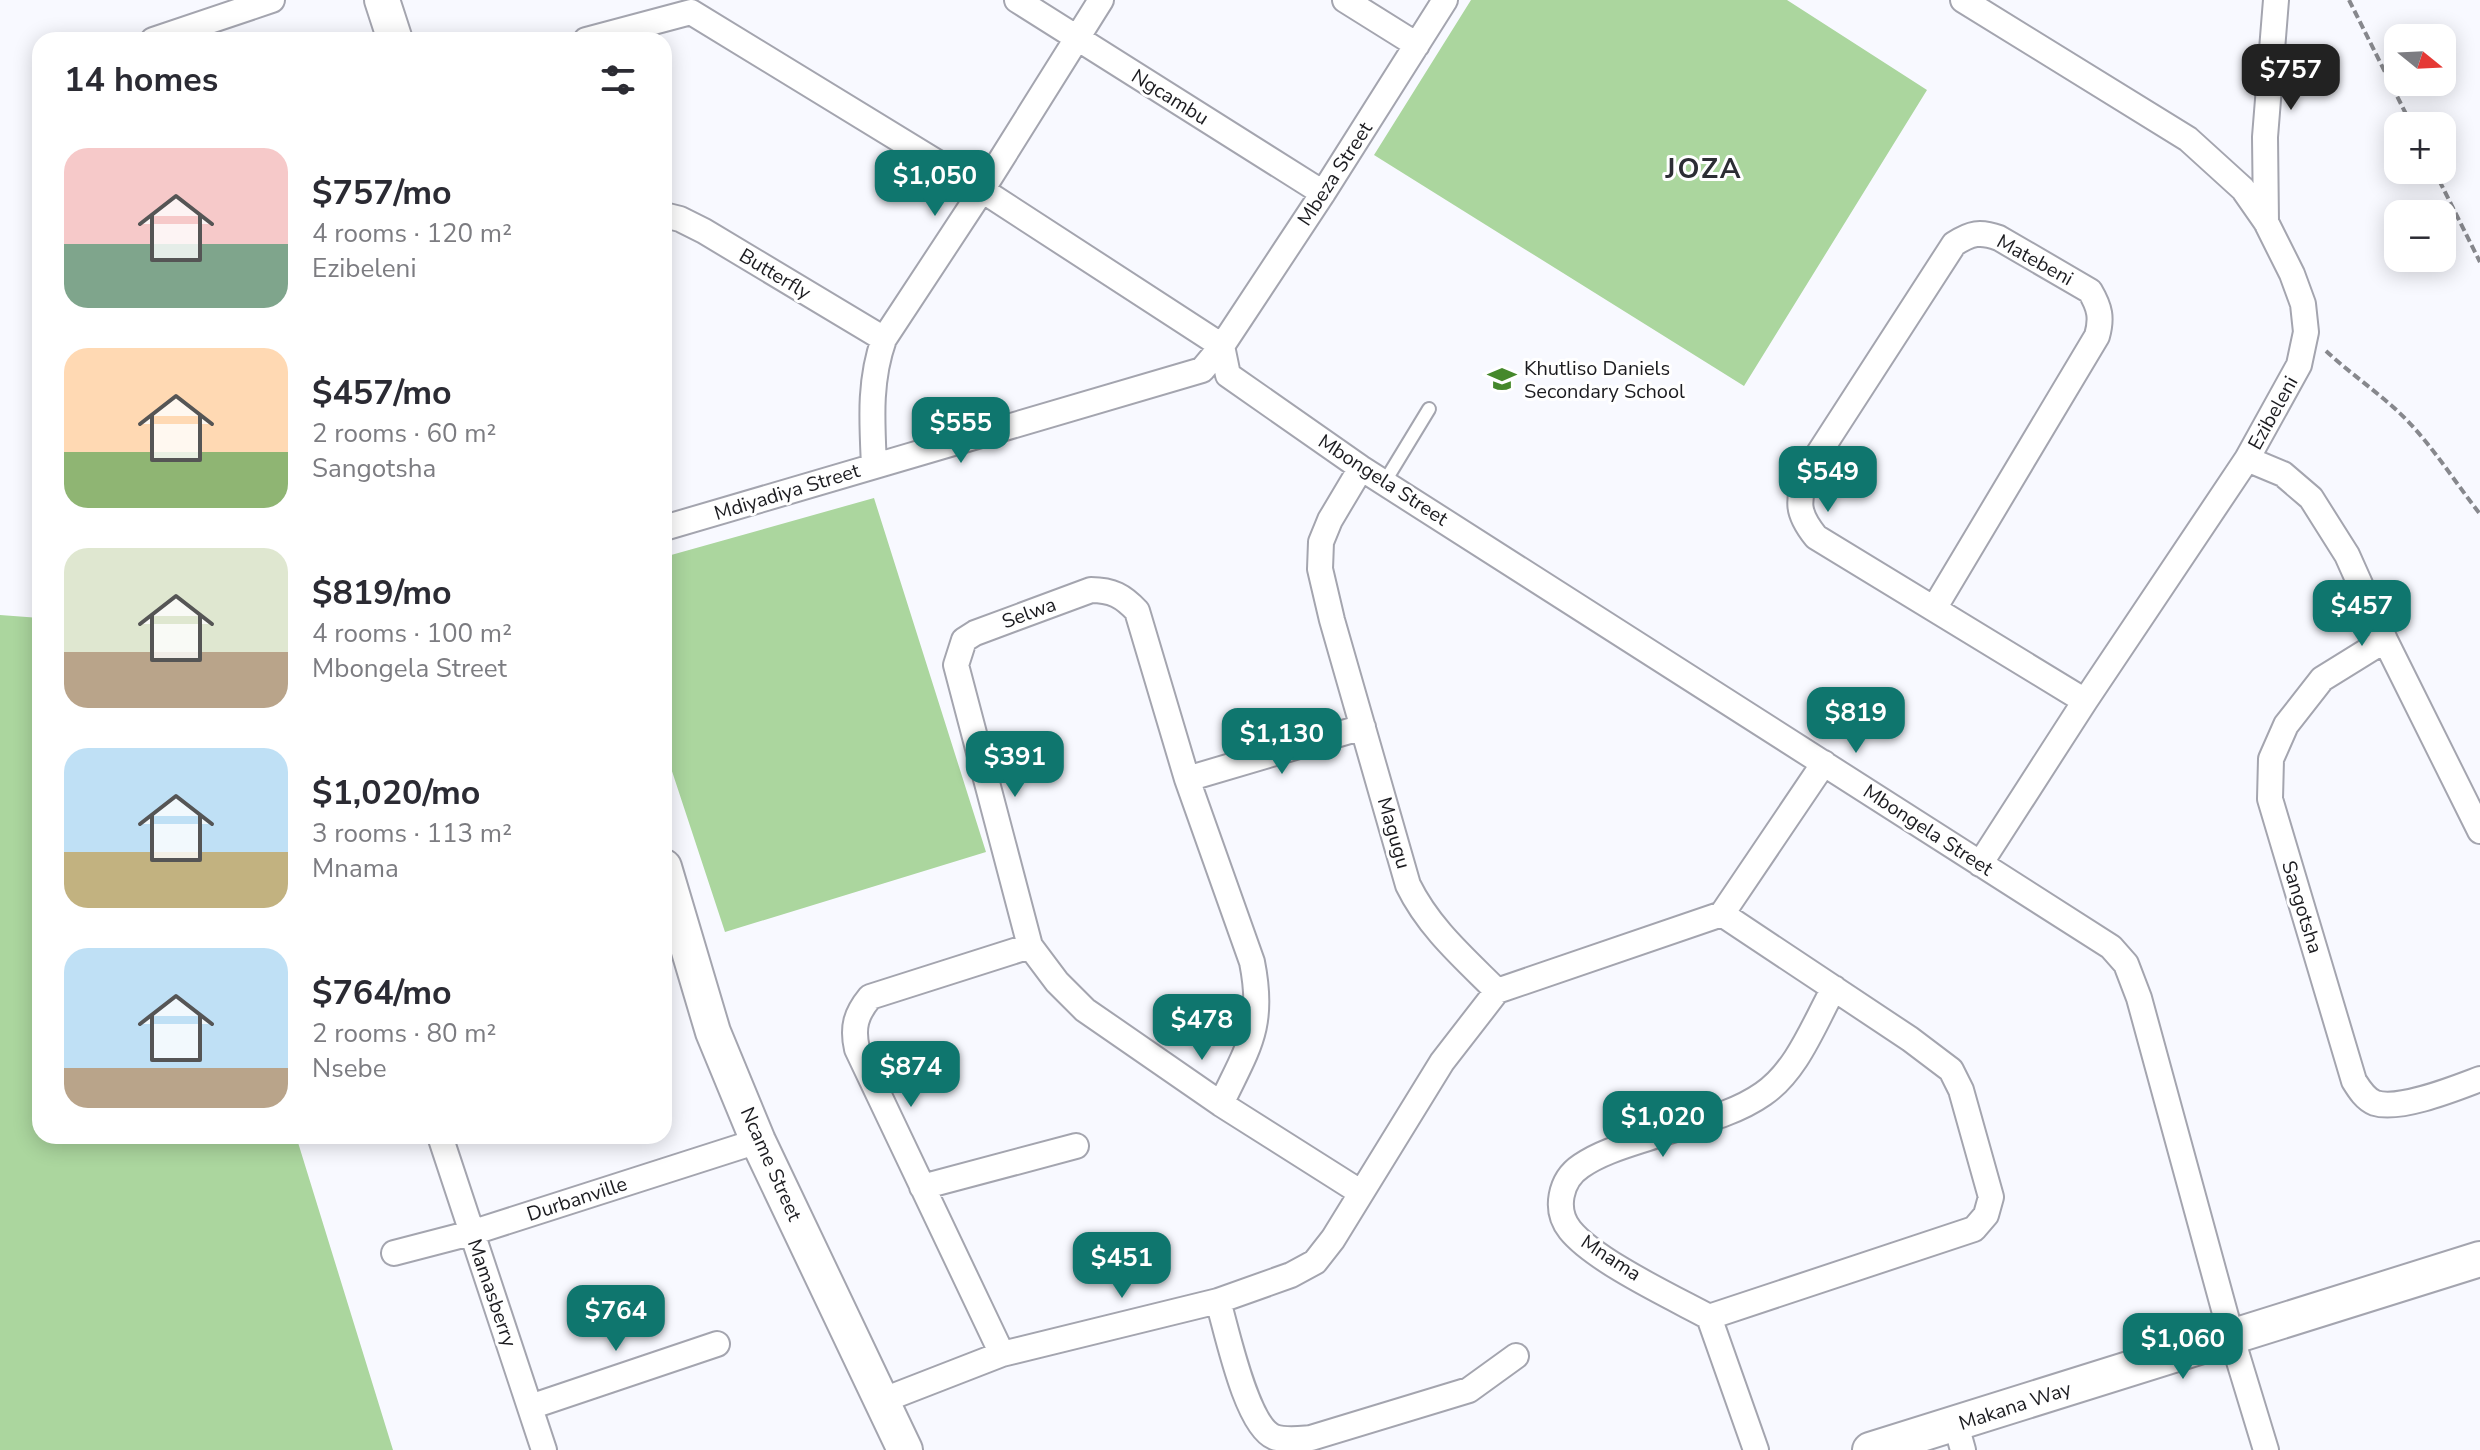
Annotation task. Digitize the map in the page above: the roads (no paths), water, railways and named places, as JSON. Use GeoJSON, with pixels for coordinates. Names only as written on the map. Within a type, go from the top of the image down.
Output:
{"type":"FeatureCollection","features":[{"type":"Feature","properties":{"kind":"street"},"geometry":{"type":"LineString","coordinates":[[177,32],[272,0]]}},
{"type":"Feature","properties":{"kind":"street"},"geometry":{"type":"LineString","coordinates":[[382,0],[392,32]]}},
{"type":"Feature","properties":{"kind":"street","name":"Ngcambu"},"geometry":{"type":"LineString","coordinates":[[1017,0],[1323,193]]}},
{"type":"Feature","properties":{"kind":"street"},"geometry":{"type":"LineString","coordinates":[[874,466],[871,406],[875,366],[884,339],[1101,0]]}},
{"type":"Feature","properties":{"kind":"street"},"geometry":{"type":"LineString","coordinates":[[1345,0],[1417,45]]}},
{"type":"Feature","properties":{"kind":"street","name":"Mbeza Street"},"geometry":{"type":"LineString","coordinates":[[1222,346],[1445,0]]}},
{"type":"Feature","properties":{"kind":"street","name":"Ezibeleni"},"geometry":{"type":"LineString","coordinates":[[1963,0],[2188,139],[2243,189],[2266,222],[2292,274],[2303,304],[2306,332],[2299,365],[2247,459],[1980,864]]}},
{"type":"Feature","properties":{"kind":"street"},"geometry":{"type":"LineString","coordinates":[[2266,222],[2265,137],[2276,0]]}},
{"type":"Feature","properties":{"kind":"street"},"geometry":{"type":"LineString","coordinates":[[611,32],[694,6],[1222,346]]}},
{"type":"Feature","properties":{"kind":"street","name":"Butterfly"},"geometry":{"type":"LineString","coordinates":[[672,217],[704,231],[884,339]]}},
{"type":"Feature","properties":{"kind":"street","name":"Matebeni"},"geometry":{"type":"LineString","coordinates":[[1935,607],[2097,336],[2102,321],[2099,306],[2090,291],[1999,238],[1982,232],[1970,234],[1954,244],[1806,473],[1800,498],[1803,521],[1816,537],[2085,701]]}},
{"type":"Feature","properties":{"kind":"street","name":"Mdiyadiya Street"},"geometry":{"type":"LineString","coordinates":[[672,526],[1202,370],[1222,346]]}},
{"type":"Feature","properties":{"kind":"street","name":"Mbongela Street"},"geometry":{"type":"LineString","coordinates":[[1222,346],[1228,375],[1361,468],[2111,947],[2126,964],[2139,998],[2231,1335],[2266,1450]]}},
{"type":"Feature","properties":{"kind":"street"},"geometry":{"type":"LineString","coordinates":[[2247,459],[2283,474],[2311,498],[2347,555],[2385,640],[2480,831]]}},
{"type":"Feature","properties":{"kind":"street","name":"Magugu"},"geometry":{"type":"LineString","coordinates":[[1361,468],[1330,520],[1321,542],[1320,569],[1332,620],[1408,885],[1420,911],[1437,932],[1497,991]]}},
{"type":"Feature","properties":{"kind":"street","name":"Selwa"},"geometry":{"type":"LineString","coordinates":[[1221,1104],[1251,1041],[1258,993],[1252,962],[1187,779],[1137,611],[1124,597],[1107,590],[1091,590],[975,633],[964,640],[956,665],[960,688],[1030,946],[1057,982],[1085,1010],[1221,1104],[1360,1192]]}},
{"type":"Feature","properties":{"kind":"street","name":"Sangotsha"},"geometry":{"type":"LineString","coordinates":[[2385,640],[2322,679],[2286,725],[2271,759],[2270,799],[2354,1081],[2361,1093],[2374,1103],[2395,1105],[2480,1079]]}},
{"type":"Feature","properties":{"kind":"street"},"geometry":{"type":"LineString","coordinates":[[1187,779],[1363,727]]}},
{"type":"Feature","properties":{"kind":"street"},"geometry":{"type":"LineString","coordinates":[[881,1401],[1002,1354],[1218,1301],[1291,1275],[1315,1262],[1333,1239],[1442,1062],[1497,991],[1722,914],[1824,763]]}},
{"type":"Feature","properties":{"kind":"street","name":"Ncame Street"},"geometry":{"type":"LineString","coordinates":[[672,894],[713,1032],[758,1141],[905,1450]]}},
{"type":"Feature","properties":{"kind":"street"},"geometry":{"type":"LineString","coordinates":[[1722,914],[1910,1039],[1951,1070],[1961,1090],[1991,1197],[1986,1215],[1974,1229],[1709,1317],[1756,1450]]}},
{"type":"Feature","properties":{"kind":"street"},"geometry":{"type":"LineString","coordinates":[[1002,1354],[857,1049],[853,1031],[856,1019],[870,997],[1030,946]]}},
{"type":"Feature","properties":{"kind":"street","name":"Mnama"},"geometry":{"type":"LineString","coordinates":[[1709,1317],[1584,1244],[1568,1229],[1560,1211],[1563,1187],[1579,1167],[1609,1152],[1730,1111],[1763,1094],[1783,1076],[1800,1051],[1834,988]]}},
{"type":"Feature","properties":{"kind":"street","name":"Durbanville"},"geometry":{"type":"LineString","coordinates":[[394,1253],[471,1233],[758,1141]]}},
{"type":"Feature","properties":{"kind":"street","name":"Mamasberry"},"geometry":{"type":"LineString","coordinates":[[443,1144],[544,1450]]}},
{"type":"Feature","properties":{"kind":"street"},"geometry":{"type":"LineString","coordinates":[[922,1187],[1076,1146]]}},
{"type":"Feature","properties":{"kind":"street","name":"Makana Way"},"geometry":{"type":"LineString","coordinates":[[1870,1450],[1959,1437],[2231,1335],[2480,1259]]}},
{"type":"Feature","properties":{"kind":"street"},"geometry":{"type":"LineString","coordinates":[[1218,1301],[1249,1407],[1258,1425],[1272,1436],[1289,1440],[1311,1438],[1469,1390],[1516,1356]]}},
{"type":"Feature","properties":{"kind":"street"},"geometry":{"type":"LineString","coordinates":[[530,1407],[717,1344]]}},
{"type":"Feature","properties":{"kind":"lane"},"geometry":{"type":"LineString","coordinates":[[1384,483],[1429,409]]}},
{"type":"Feature","properties":{"kind":"place","name":"Khutliso Daniels Secondary School"},"geometry":{"type":"Point","coordinates":[1502,379]}},
{"type":"Feature","properties":{"kind":"district","name":"JOZA"},"geometry":{"type":"Point","coordinates":[1704,169]}}]}
